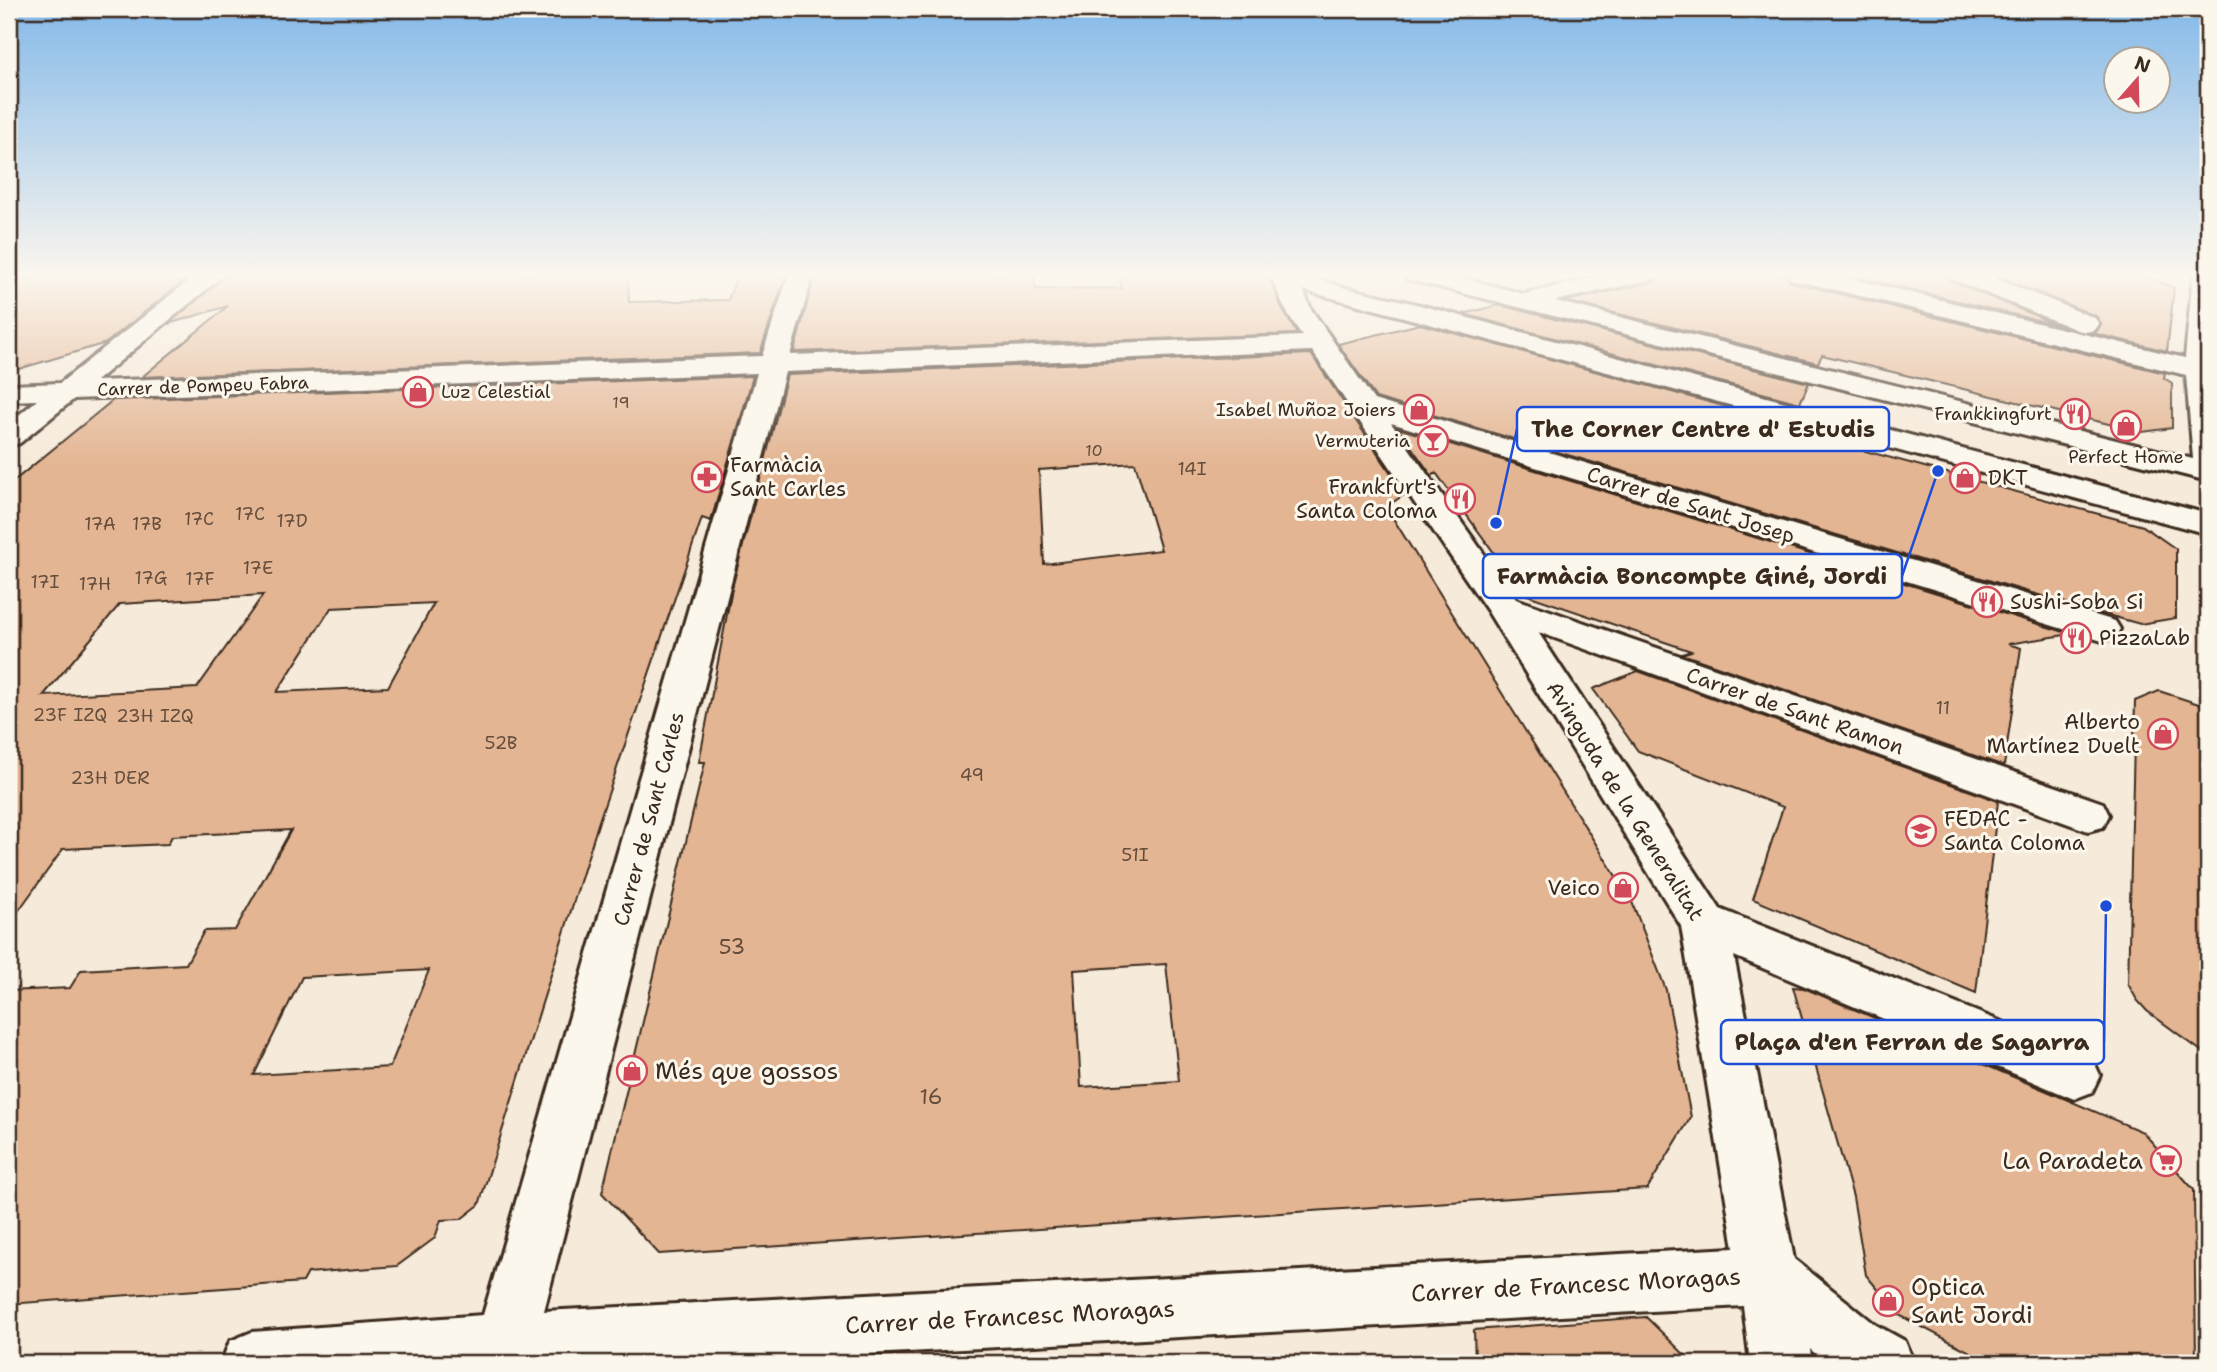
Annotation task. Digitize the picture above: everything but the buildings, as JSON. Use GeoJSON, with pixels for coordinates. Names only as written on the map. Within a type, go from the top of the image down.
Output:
{"type":"FeatureCollection","features":[{"type":"Feature","properties":{"kind":"street"},"geometry":{"type":"LineString","coordinates":[[9,437],[133,338]]}},
{"type":"Feature","properties":{"kind":"street","name":"Carrer de Sant Carles"},"geometry":{"type":"LineString","coordinates":[[502,1354],[781,338]]}},
{"type":"Feature","properties":{"kind":"street","name":"Carrer de Pompeu Fabra"},"geometry":{"type":"LineString","coordinates":[[9,393],[773,365],[975,338]]}},
{"type":"Feature","properties":{"kind":"street","name":"Avinguda de la Generalitat"},"geometry":{"type":"LineString","coordinates":[[1327,338],[1361,405],[1503,607],[1704,923],[1768,1275],[1781,1363]]}},
{"type":"Feature","properties":{"kind":"street"},"geometry":{"type":"LineString","coordinates":[[1592,338],[2208,524]]}},
{"type":"Feature","properties":{"kind":"street"},"geometry":{"type":"LineString","coordinates":[[1596,338],[2181,488]]}},
{"type":"Feature","properties":{"kind":"street"},"geometry":{"type":"LineString","coordinates":[[1601,338],[2208,472]]}},
{"type":"Feature","properties":{"kind":"street"},"geometry":{"type":"LineString","coordinates":[[2066,338],[2203,371]]}},
{"type":"Feature","properties":{"kind":"street"},"geometry":{"type":"LineString","coordinates":[[2121,338],[2203,371]]}},
{"type":"Feature","properties":{"kind":"street"},"geometry":{"type":"LineString","coordinates":[[2204,338],[2208,460]]}},
{"type":"Feature","properties":{"kind":"street","name":"Carrer de Sant Josep"},"geometry":{"type":"LineString","coordinates":[[1361,405],[2102,629]]}},
{"type":"Feature","properties":{"kind":"street","name":"Carrer de Sant Ramon"},"geometry":{"type":"LineString","coordinates":[[1503,607],[2088,814]]}},
{"type":"Feature","properties":{"kind":"street"},"geometry":{"type":"LineString","coordinates":[[1704,923],[2074,1075]]}},
{"type":"Feature","properties":{"kind":"street"},"geometry":{"type":"LineString","coordinates":[[1768,1275],[1854,1347],[1883,1363]]}},
{"type":"Feature","properties":{"kind":"street","name":"Carrer de Francesc Moragas"},"geometry":{"type":"LineString","coordinates":[[252,1363],[502,1354],[1768,1275]]}},
{"type":"Feature","properties":{"kind":"place","name":"Luz Celestial"},"geometry":{"type":"Point","coordinates":[418,392]}},
{"type":"Feature","properties":{"kind":"place","name":"Isabel Muñoz Joiers"},"geometry":{"type":"Point","coordinates":[1419,410]}},
{"type":"Feature","properties":{"kind":"place","name":"Frankkingfurt"},"geometry":{"type":"Point","coordinates":[2075,414]}},
{"type":"Feature","properties":{"kind":"place","name":"Perfect Home"},"geometry":{"type":"Point","coordinates":[2126,426]}},
{"type":"Feature","properties":{"kind":"place","name":"Vermuteria"},"geometry":{"type":"Point","coordinates":[1433,441]}},
{"type":"Feature","properties":{"kind":"place","name":"Farmàcia Boncompte Giné, Jordi"},"geometry":{"type":"Point","coordinates":[1938,471]}},
{"type":"Feature","properties":{"kind":"place","name":"Farmàcia Sant Carles"},"geometry":{"type":"Point","coordinates":[707,477]}},
{"type":"Feature","properties":{"kind":"place","name":"DKT"},"geometry":{"type":"Point","coordinates":[1965,478]}},
{"type":"Feature","properties":{"kind":"place","name":"Frankfurt's Santa Coloma"},"geometry":{"type":"Point","coordinates":[1460,499]}},
{"type":"Feature","properties":{"kind":"place","name":"The Corner Centre d' Estudis"},"geometry":{"type":"Point","coordinates":[1496,523]}},
{"type":"Feature","properties":{"kind":"place","name":"Sushi-Soba Si"},"geometry":{"type":"Point","coordinates":[1987,602]}},
{"type":"Feature","properties":{"kind":"place","name":"PizzaLab"},"geometry":{"type":"Point","coordinates":[2076,638]}},
{"type":"Feature","properties":{"kind":"place","name":"Alberto Martínez Duelt"},"geometry":{"type":"Point","coordinates":[2163,734]}},
{"type":"Feature","properties":{"kind":"place","name":"FEDAC - Santa Coloma"},"geometry":{"type":"Point","coordinates":[1921,831]}},
{"type":"Feature","properties":{"kind":"place","name":"Veico"},"geometry":{"type":"Point","coordinates":[1623,888]}},
{"type":"Feature","properties":{"kind":"place","name":"Plaça d'en Ferran de Sagarra"},"geometry":{"type":"Point","coordinates":[2106,906]}},
{"type":"Feature","properties":{"kind":"place","name":"Més que gossos"},"geometry":{"type":"Point","coordinates":[632,1071]}},
{"type":"Feature","properties":{"kind":"place","name":"La Paradeta"},"geometry":{"type":"Point","coordinates":[2166,1161]}},
{"type":"Feature","properties":{"kind":"place","name":"Optica Sant Jordi"},"geometry":{"type":"Point","coordinates":[1888,1301]}}]}
